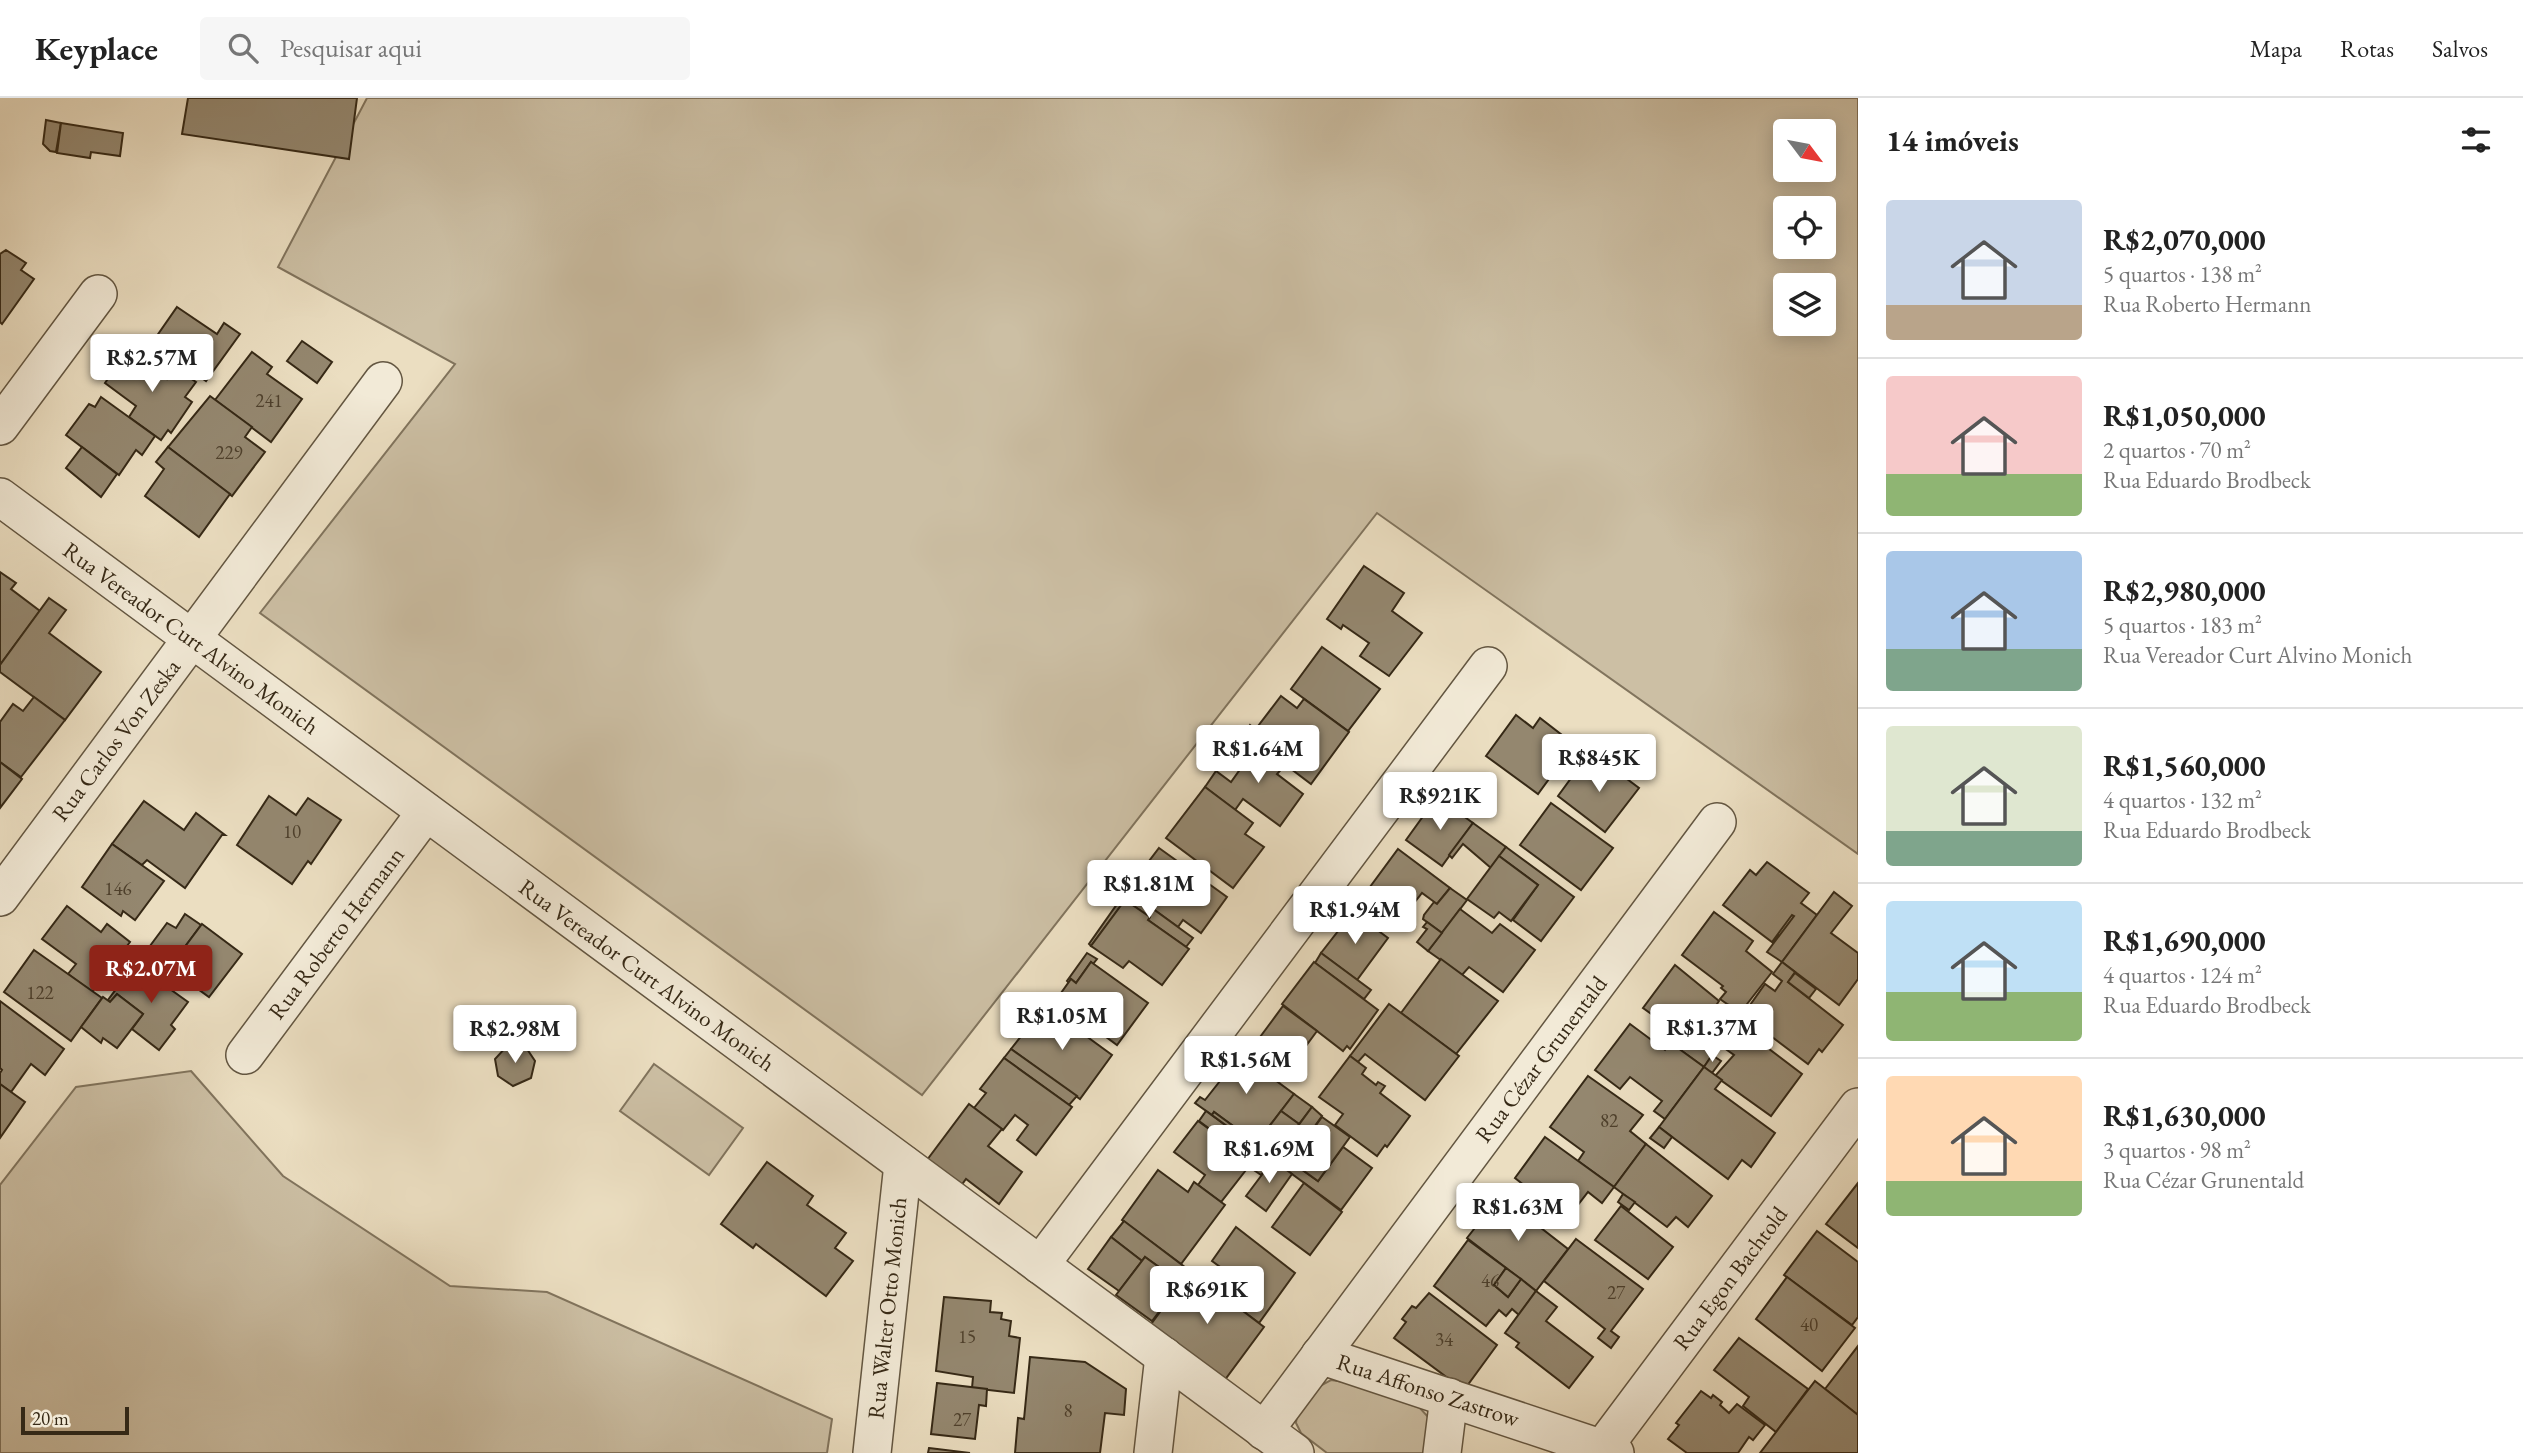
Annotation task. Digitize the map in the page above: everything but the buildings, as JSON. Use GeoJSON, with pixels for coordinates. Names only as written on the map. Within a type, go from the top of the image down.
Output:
{"type":"FeatureCollection","features":[{"type":"Feature","properties":{"kind":"street"},"geometry":{"type":"LineString","coordinates":[[0,426],[98,294]]}},
{"type":"Feature","properties":{"kind":"street","name":"Rua Carlos Von Zeska"},"geometry":{"type":"LineString","coordinates":[[0,897],[383,381]]}},
{"type":"Feature","properties":{"kind":"street","name":"Rua Vereador Curt Alvino Monich"},"geometry":{"type":"LineString","coordinates":[[0,497],[1295,1453]]}},
{"type":"Feature","properties":{"kind":"street"},"geometry":{"type":"LineString","coordinates":[[1040,1265],[1488,666]]}},
{"type":"Feature","properties":{"kind":"street","name":"Rua Roberto Hermann"},"geometry":{"type":"LineString","coordinates":[[245,1055],[426,812]]}},
{"type":"Feature","properties":{"kind":"street","name":"Rua Cézar Grunentald"},"geometry":{"type":"LineString","coordinates":[[1264,1431],[1717,822]]}},
{"type":"Feature","properties":{"kind":"street","name":"Rua Egon Bachtold"},"geometry":{"type":"LineString","coordinates":[[1609,1451],[1858,1107]]}},
{"type":"Feature","properties":{"kind":"street","name":"Rua Walter Otto Monich"},"geometry":{"type":"LineString","coordinates":[[872,1453],[903,1164]]}},
{"type":"Feature","properties":{"kind":"street","name":"Rua Affonso Zastrow"},"geometry":{"type":"LineString","coordinates":[[1320,1355],[1609,1451]]}},
{"type":"Feature","properties":{"kind":"street"},"geometry":{"type":"LineString","coordinates":[[1153,1453],[1164,1356]]}},
{"type":"Feature","properties":{"kind":"street"},"geometry":{"type":"LineString","coordinates":[[1442,1453],[1449,1398]]}},
{"type":"Feature","properties":{"kind":"shaded area"},"geometry":{"type":"Polygon","coordinates":[[[367,98],[1858,98],[1858,854],[1377,513],[922,1095],[260,613],[455,364],[278,267],[367,98]]]}},
{"type":"Feature","properties":{"kind":"shaded area"},"geometry":{"type":"Polygon","coordinates":[[[654,1064],[743,1128],[709,1175],[620,1111],[654,1064]]]}},
{"type":"Feature","properties":{"kind":"shaded area"},"geometry":{"type":"Polygon","coordinates":[[[191,1071],[283,1176],[450,1286],[547,1292],[832,1419],[827,1453],[0,1453],[0,1185],[76,1087],[191,1071]]]}},
{"type":"Feature","properties":{"kind":"shaded area"},"geometry":{"type":"Polygon","coordinates":[[[1331,1380],[1419,1407],[1429,1418],[1429,1453],[1327,1453],[1301,1433],[1296,1423],[1297,1415],[1318,1387],[1331,1380]]]}}]}
